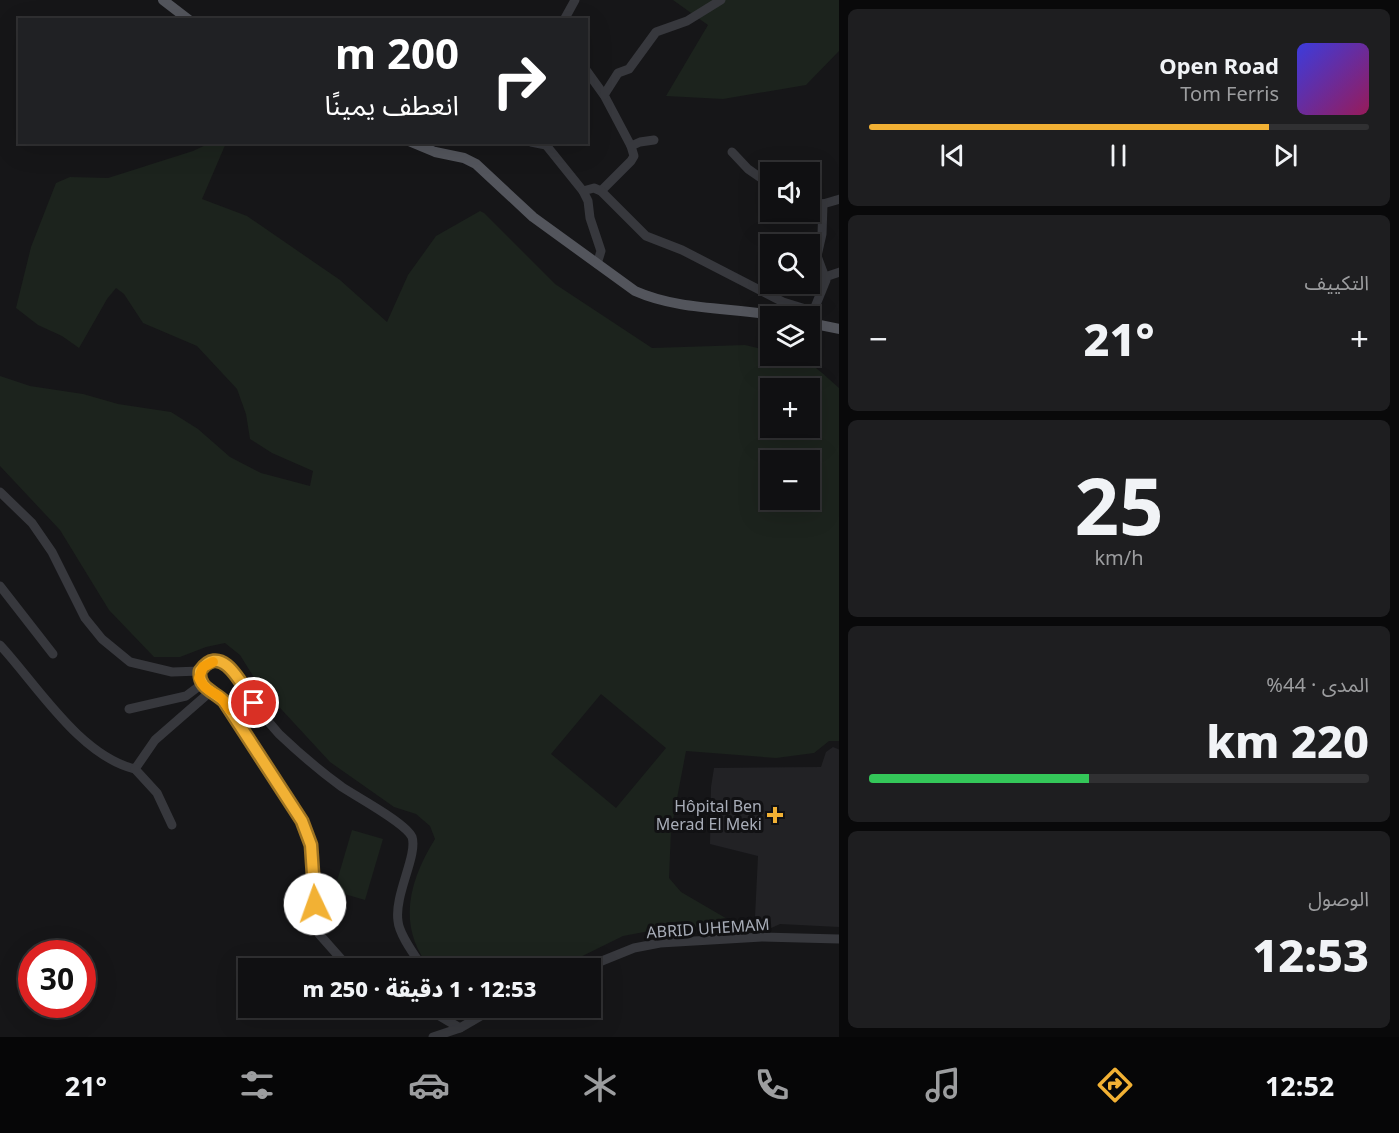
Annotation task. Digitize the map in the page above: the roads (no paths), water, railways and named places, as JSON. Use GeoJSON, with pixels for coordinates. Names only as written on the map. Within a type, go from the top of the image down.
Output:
{"type":"FeatureCollection","features":[{"type":"Feature","properties":{"kind":"main road"},"geometry":{"type":"LineString","coordinates":[[163,0],[186,18]]}},
{"type":"Feature","properties":{"kind":"main road"},"geometry":{"type":"LineString","coordinates":[[416,144],[435,152],[458,156],[476,164],[532,217],[635,291],[659,300],[686,305],[760,312]]}},
{"type":"Feature","properties":{"kind":"main road"},"geometry":{"type":"LineString","coordinates":[[820,321],[839,329]]}},
{"type":"Feature","properties":{"kind":"street"},"geometry":{"type":"LineString","coordinates":[[565,18],[575,0]]}},
{"type":"Feature","properties":{"kind":"street"},"geometry":{"type":"LineString","coordinates":[[604,95],[618,73],[629,69],[656,32],[687,21],[721,0]]}},
{"type":"Feature","properties":{"kind":"street"},"geometry":{"type":"LineString","coordinates":[[588,73],[604,95],[634,156],[601,191]]}},
{"type":"Feature","properties":{"kind":"street"},"geometry":{"type":"LineString","coordinates":[[631,146],[654,140]]}},
{"type":"Feature","properties":{"kind":"street"},"geometry":{"type":"LineString","coordinates":[[541,144],[546,145],[583,190],[601,251],[597,264]]}},
{"type":"Feature","properties":{"kind":"street"},"geometry":{"type":"LineString","coordinates":[[732,152],[748,169],[760,177]]}},
{"type":"Feature","properties":{"kind":"street"},"geometry":{"type":"LineString","coordinates":[[583,190],[594,188],[601,191],[646,236],[682,250],[790,306]]}},
{"type":"Feature","properties":{"kind":"street"},"geometry":{"type":"LineString","coordinates":[[820,203],[839,199]]}},
{"type":"Feature","properties":{"kind":"street"},"geometry":{"type":"LineString","coordinates":[[816,306],[826,280],[817,256],[822,234],[824,204]]}},
{"type":"Feature","properties":{"kind":"street"},"geometry":{"type":"LineString","coordinates":[[825,277],[839,272]]}},
{"type":"Feature","properties":{"kind":"street"},"geometry":{"type":"LineString","coordinates":[[0,492],[33,523],[52,552],[85,618],[102,639],[130,662],[172,672],[200,671]]}},
{"type":"Feature","properties":{"kind":"street"},"geometry":{"type":"LineString","coordinates":[[0,586],[52,654]]}},
{"type":"Feature","properties":{"kind":"street"},"geometry":{"type":"LineString","coordinates":[[0,645],[81,740],[121,766],[135,769],[158,793],[172,825]]}},
{"type":"Feature","properties":{"kind":"street"},"geometry":{"type":"LineString","coordinates":[[340,958],[319,934],[315,918],[311,845],[302,821],[224,701],[202,684],[199,678],[200,671],[210,662],[217,661],[226,664],[233,671],[278,733],[302,754],[343,787],[400,824],[412,836],[413,853],[398,905],[398,924],[418,958]]}},
{"type":"Feature","properties":{"kind":"street"},"geometry":{"type":"LineString","coordinates":[[129,709],[186,696],[202,684]]}},
{"type":"Feature","properties":{"kind":"street"},"geometry":{"type":"LineString","coordinates":[[135,769],[155,740],[210,692]]}},
{"type":"Feature","properties":{"kind":"street","name":"ABRID UHEMAM"},"geometry":{"type":"LineString","coordinates":[[601,961],[634,948],[660,943],[762,937],[839,939]]}},
{"type":"Feature","properties":{"kind":"street"},"geometry":{"type":"LineString","coordinates":[[437,1018],[454,1033]]}},
{"type":"Feature","properties":{"kind":"street"},"geometry":{"type":"LineString","coordinates":[[469,1018],[472,1021]]}},
{"type":"Feature","properties":{"kind":"street"},"geometry":{"type":"LineString","coordinates":[[434,1037],[454,1033],[478,1018]]}},
{"type":"Feature","properties":{"kind":"place","name":"Hôpital Ben Merad El Meki"},"geometry":{"type":"Point","coordinates":[775,815]}}]}
